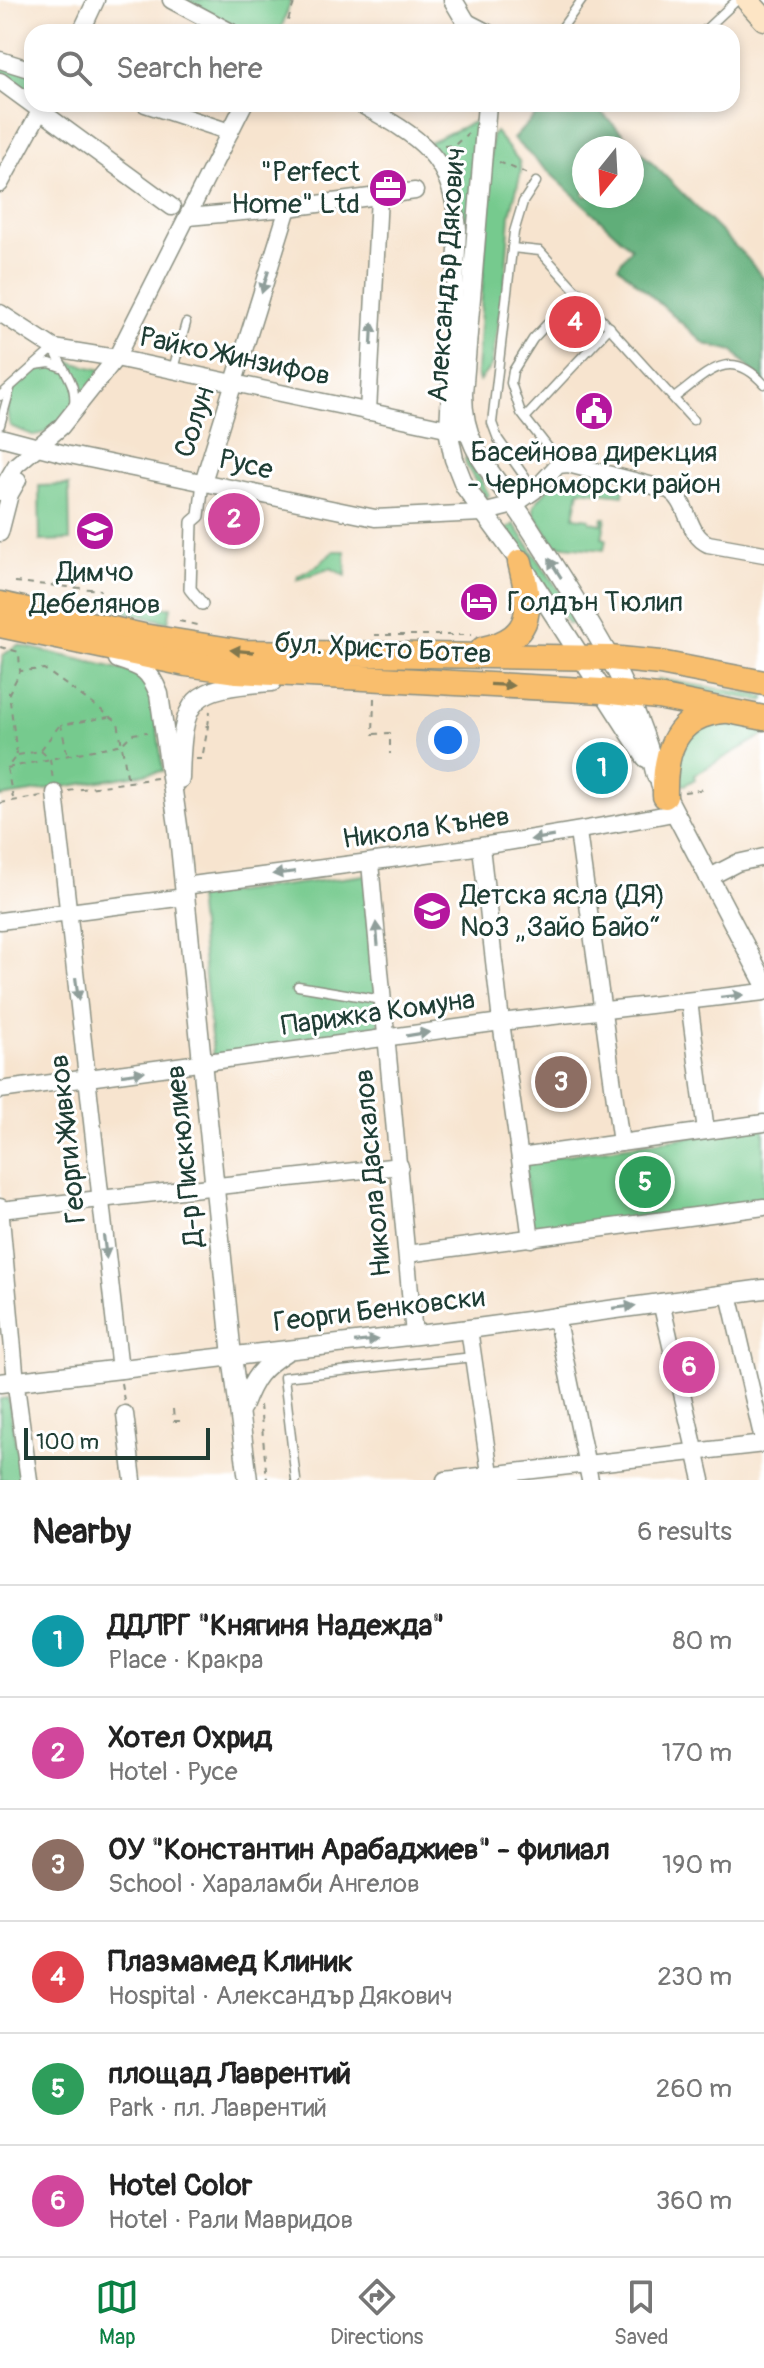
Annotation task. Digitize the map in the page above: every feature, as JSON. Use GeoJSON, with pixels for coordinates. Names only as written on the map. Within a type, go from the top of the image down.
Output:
{"type":"FeatureCollection","features":[{"type":"Feature","properties":{"kind":"main road"},"geometry":{"type":"LineString","coordinates":[[747,0],[764,19]]}},
{"type":"Feature","properties":{"kind":"main road"},"geometry":{"type":"LineString","coordinates":[[460,654],[502,645],[520,630],[525,622],[529,597],[520,562]]}},
{"type":"Feature","properties":{"kind":"main road","name":"бул. Христо Ботев"},"geometry":{"type":"LineString","coordinates":[[0,604],[143,636],[243,652],[610,658],[687,667],[764,683]]}},
{"type":"Feature","properties":{"kind":"main road","name":"бул. Христо Ботев"},"geometry":{"type":"LineString","coordinates":[[0,625],[186,664],[237,671],[627,693],[764,718]]}},
{"type":"Feature","properties":{"kind":"main road"},"geometry":{"type":"LineString","coordinates":[[665,795],[664,768],[674,740],[701,716],[728,711]]}},
{"type":"Feature","properties":{"kind":"street"},"geometry":{"type":"LineString","coordinates":[[85,24],[96,0]]}},
{"type":"Feature","properties":{"kind":"street"},"geometry":{"type":"LineString","coordinates":[[171,0],[216,24]]}},
{"type":"Feature","properties":{"kind":"street"},"geometry":{"type":"LineString","coordinates":[[0,60],[24,68]]}},
{"type":"Feature","properties":{"kind":"street"},"geometry":{"type":"LineString","coordinates":[[0,81],[24,96]]}},
{"type":"Feature","properties":{"kind":"street"},"geometry":{"type":"LineString","coordinates":[[0,184],[39,112]]}},
{"type":"Feature","properties":{"kind":"street"},"geometry":{"type":"LineString","coordinates":[[48,112],[172,207]]}},
{"type":"Feature","properties":{"kind":"street"},"geometry":{"type":"LineString","coordinates":[[169,112],[230,132]]}},
{"type":"Feature","properties":{"kind":"street"},"geometry":{"type":"LineString","coordinates":[[0,492],[16,465],[49,439],[116,358],[240,112]]}},
{"type":"Feature","properties":{"kind":"street"},"geometry":{"type":"LineString","coordinates":[[375,112],[404,128],[427,147],[443,170],[451,189],[458,229],[448,430]]}},
{"type":"Feature","properties":{"kind":"street","name":"Александър Дякович"},"geometry":{"type":"LineString","coordinates":[[487,112],[463,403],[470,439],[610,658],[640,718],[665,795]]}},
{"type":"Feature","properties":{"kind":"street"},"geometry":{"type":"LineString","coordinates":[[188,217],[288,208],[415,191]]}},
{"type":"Feature","properties":{"kind":"street"},"geometry":{"type":"LineString","coordinates":[[368,412],[379,196]]}},
{"type":"Feature","properties":{"kind":"street","name":"Солун"},"geometry":{"type":"LineString","coordinates":[[202,604],[190,589],[192,522],[199,516],[203,482],[288,208]]}},
{"type":"Feature","properties":{"kind":"street","name":"Райко Жинзифов"},"geometry":{"type":"LineString","coordinates":[[0,313],[54,348],[180,369],[448,430],[470,439]]}},
{"type":"Feature","properties":{"kind":"street"},"geometry":{"type":"LineString","coordinates":[[448,430],[463,403]]}},
{"type":"Feature","properties":{"kind":"street","name":"Александър Дякович"},"geometry":{"type":"LineString","coordinates":[[448,430],[454,459],[465,487],[520,562],[665,795]]}},
{"type":"Feature","properties":{"kind":"street","name":"Русе"},"geometry":{"type":"LineString","coordinates":[[0,437],[375,518],[482,513],[514,505]]}},
{"type":"Feature","properties":{"kind":"street"},"geometry":{"type":"LineString","coordinates":[[0,533],[10,494],[36,447]]}},
{"type":"Feature","properties":{"kind":"street"},"geometry":{"type":"LineString","coordinates":[[514,505],[534,491],[561,464],[669,490],[680,499],[700,540],[764,554]]}},
{"type":"Feature","properties":{"kind":"street","name":"Д-р Пискюлиев"},"geometry":{"type":"LineString","coordinates":[[55,638],[142,667],[152,676],[159,694],[178,826],[232,1356],[248,1480]]}},
{"type":"Feature","properties":{"kind":"street","name":"Д-р Пискюлиев"},"geometry":{"type":"LineString","coordinates":[[178,826],[183,735],[189,712],[202,694],[235,685],[327,677]]}},
{"type":"Feature","properties":{"kind":"street","name":"Георги Живков"},"geometry":{"type":"LineString","coordinates":[[55,793],[120,1370]]}},
{"type":"Feature","properties":{"kind":"street"},"geometry":{"type":"LineString","coordinates":[[665,795],[764,982]]}},
{"type":"Feature","properties":{"kind":"street","name":"Никола Кънев"},"geometry":{"type":"LineString","coordinates":[[0,921],[578,832],[665,795]]}},
{"type":"Feature","properties":{"kind":"street"},"geometry":{"type":"LineString","coordinates":[[578,832],[621,1143]]}},
{"type":"Feature","properties":{"kind":"street"},"geometry":{"type":"LineString","coordinates":[[481,847],[531,1239]]}},
{"type":"Feature","properties":{"kind":"street"},"geometry":{"type":"LineString","coordinates":[[708,878],[737,863],[764,857]]}},
{"type":"Feature","properties":{"kind":"street","name":"Никола Даскалов"},"geometry":{"type":"LineString","coordinates":[[370,863],[414,1335]]}},
{"type":"Feature","properties":{"kind":"street","name":"Парижка Комуна"},"geometry":{"type":"LineString","coordinates":[[0,1090],[501,1022],[764,992]]}},
{"type":"Feature","properties":{"kind":"street"},"geometry":{"type":"LineString","coordinates":[[689,1001],[706,1131]]}},
{"type":"Feature","properties":{"kind":"street"},"geometry":{"type":"LineString","coordinates":[[520,1157],[764,1123]]}},
{"type":"Feature","properties":{"kind":"street"},"geometry":{"type":"LineString","coordinates":[[29,1480],[8,1382],[0,1209],[400,1166]]}},
{"type":"Feature","properties":{"kind":"street"},"geometry":{"type":"LineString","coordinates":[[407,1254],[764,1207]]}},
{"type":"Feature","properties":{"kind":"street","name":"Георги Бенковски"},"geometry":{"type":"LineString","coordinates":[[8,1382],[469,1329],[764,1289]]}},
{"type":"Feature","properties":{"kind":"street"},"geometry":{"type":"LineString","coordinates":[[445,1480],[588,1472],[694,1452],[764,1444],[729,1294]]}},
{"type":"Feature","properties":{"kind":"street"},"geometry":{"type":"LineString","coordinates":[[661,1302],[702,1480]]}},
{"type":"Feature","properties":{"kind":"street"},"geometry":{"type":"LineString","coordinates":[[556,1316],[588,1472]]}},
{"type":"Feature","properties":{"kind":"street"},"geometry":{"type":"LineString","coordinates":[[469,1329],[491,1478]]}},
{"type":"Feature","properties":{"kind":"street"},"geometry":{"type":"LineString","coordinates":[[241,1412],[252,1382],[266,1365],[289,1350]]}},
{"type":"Feature","properties":{"kind":"street"},"geometry":{"type":"LineString","coordinates":[[125,1414],[133,1480]]}},
{"type":"Feature","properties":{"kind":"lane"},"geometry":{"type":"LineString","coordinates":[[565,24],[582,0]]}},
{"type":"Feature","properties":{"kind":"lane"},"geometry":{"type":"LineString","coordinates":[[712,24],[737,0]]}},
{"type":"Feature","properties":{"kind":"lane"},"geometry":{"type":"LineString","coordinates":[[534,491],[496,436],[492,423],[512,248],[523,202],[536,182]]}},
{"type":"Feature","properties":{"kind":"lane"},"geometry":{"type":"LineString","coordinates":[[512,248],[540,251],[693,420]]}},
{"type":"Feature","properties":{"kind":"lane"},"geometry":{"type":"LineString","coordinates":[[561,464],[525,418],[511,383],[513,371],[533,339],[578,291]]}},
{"type":"Feature","properties":{"kind":"lane"},"geometry":{"type":"LineString","coordinates":[[180,369],[186,323]]}},
{"type":"Feature","properties":{"kind":"lane"},"geometry":{"type":"LineString","coordinates":[[525,418],[610,327]]}},
{"type":"Feature","properties":{"kind":"lane"},"geometry":{"type":"LineString","coordinates":[[0,396],[54,348],[61,367],[70,376],[76,391],[74,411]]}},
{"type":"Feature","properties":{"kind":"lane"},"geometry":{"type":"LineString","coordinates":[[34,366],[50,363],[61,367]]}},
{"type":"Feature","properties":{"kind":"lane"},"geometry":{"type":"LineString","coordinates":[[674,398],[713,370],[727,365],[740,364],[754,372],[764,384]]}},
{"type":"Feature","properties":{"kind":"lane"},"geometry":{"type":"LineString","coordinates":[[0,425],[4,403],[13,385]]}},
{"type":"Feature","properties":{"kind":"lane"},"geometry":{"type":"LineString","coordinates":[[470,439],[496,436]]}},
{"type":"Feature","properties":{"kind":"lane"},"geometry":{"type":"LineString","coordinates":[[298,986],[383,1000]]}},
{"type":"Feature","properties":{"kind":"lane"},"geometry":{"type":"LineString","coordinates":[[296,1480],[284,1377],[473,1357]]}},
{"type":"Feature","properties":{"kind":"path"},"geometry":{"type":"LineString","coordinates":[[287,24],[295,0]]}},
{"type":"Feature","properties":{"kind":"path"},"geometry":{"type":"LineString","coordinates":[[427,147],[455,145],[485,112]]}},
{"type":"Feature","properties":{"kind":"path"},"geometry":{"type":"LineString","coordinates":[[482,156],[529,173]]}},
{"type":"Feature","properties":{"kind":"path"},"geometry":{"type":"LineString","coordinates":[[15,582],[101,590]]}},
{"type":"Feature","properties":{"kind":"path"},"geometry":{"type":"LineString","coordinates":[[179,621],[208,627]]}},
{"type":"Feature","properties":{"kind":"path"},"geometry":{"type":"LineString","coordinates":[[374,635],[483,635]]}},
{"type":"Feature","properties":{"kind":"path"},"geometry":{"type":"LineString","coordinates":[[0,647],[19,652],[20,671],[9,693],[17,755]]}},
{"type":"Feature","properties":{"kind":"path"},"geometry":{"type":"LineString","coordinates":[[20,671],[44,669],[118,722],[128,782]]}},
{"type":"Feature","properties":{"kind":"path"},"geometry":{"type":"LineString","coordinates":[[375,697],[373,734],[390,733],[390,754]]}},
{"type":"Feature","properties":{"kind":"path"},"geometry":{"type":"LineString","coordinates":[[13,801],[7,768],[17,755],[40,751],[61,725],[110,716]]}},
{"type":"Feature","properties":{"kind":"path"},"geometry":{"type":"LineString","coordinates":[[61,725],[68,756]]}},
{"type":"Feature","properties":{"kind":"path"},"geometry":{"type":"LineString","coordinates":[[197,725],[208,726],[205,742]]}},
{"type":"Feature","properties":{"kind":"path"},"geometry":{"type":"LineString","coordinates":[[7,768],[122,744],[132,734],[147,732]]}},
{"type":"Feature","properties":{"kind":"path"},"geometry":{"type":"LineString","coordinates":[[40,751],[50,759],[55,793]]}},
{"type":"Feature","properties":{"kind":"path"},"geometry":{"type":"LineString","coordinates":[[0,803],[170,776]]}},
{"type":"Feature","properties":{"kind":"path"},"geometry":{"type":"LineString","coordinates":[[665,795],[706,789]]}},
{"type":"Feature","properties":{"kind":"path"},"geometry":{"type":"LineString","coordinates":[[120,1370],[125,1414]]}},
{"type":"Feature","properties":{"kind":"path"},"geometry":{"type":"LineString","coordinates":[[258,1395],[267,1480]]}},
{"type":"Feature","properties":{"kind":"path"},"geometry":{"type":"LineString","coordinates":[[173,1409],[174,1421],[184,1421]]}},
{"type":"Feature","properties":{"kind":"green space"},"geometry":{"type":"Polygon","coordinates":[[[184,0],[291,0],[283,24],[227,24],[184,0]]]}},
{"type":"Feature","properties":{"kind":"green space"},"geometry":{"type":"Polygon","coordinates":[[[0,60],[24,68],[24,98],[0,82],[0,60]]]}},
{"type":"Feature","properties":{"kind":"green space"},"geometry":{"type":"Polygon","coordinates":[[[538,112],[601,112],[625,136],[572,136],[572,194],[513,139],[538,112]]]}},
{"type":"Feature","properties":{"kind":"green space"},"geometry":{"type":"Polygon","coordinates":[[[487,116],[459,331],[458,229],[429,142],[487,116]]]}},
{"type":"Feature","properties":{"kind":"green space"},"geometry":{"type":"Polygon","coordinates":[[[495,132],[519,161],[521,172],[510,215],[505,283],[491,366],[479,381],[477,373],[492,135],[495,132]]]}},
{"type":"Feature","properties":{"kind":"green space"},"geometry":{"type":"Polygon","coordinates":[[[644,155],[764,279],[764,384],[733,351],[705,344],[618,266],[631,248],[588,208],[644,208],[644,155]]]}},
{"type":"Feature","properties":{"kind":"green space"},"geometry":{"type":"Polygon","coordinates":[[[58,359],[106,371],[61,427],[35,436],[10,426],[6,405],[13,386],[34,366],[60,367],[58,359]]]}},
{"type":"Feature","properties":{"kind":"green space"},"geometry":{"type":"Polygon","coordinates":[[[465,458],[470,459],[489,495],[485,498],[466,465],[465,458]]]}},
{"type":"Feature","properties":{"kind":"green space"},"geometry":{"type":"Polygon","coordinates":[[[565,474],[624,488],[623,495],[579,490],[574,517],[602,524],[603,518],[606,518],[602,538],[606,539],[604,550],[555,545],[534,514],[534,505],[556,479],[565,474]]]}},
{"type":"Feature","properties":{"kind":"green space"},"geometry":{"type":"Polygon","coordinates":[[[69,485],[70,540],[40,541],[39,486],[69,485]]]}},
{"type":"Feature","properties":{"kind":"green space"},"geometry":{"type":"Polygon","coordinates":[[[514,524],[568,604],[576,623],[568,624],[507,529],[514,524]]]}},
{"type":"Feature","properties":{"kind":"green space"},"geometry":{"type":"Polygon","coordinates":[[[334,551],[345,551],[346,576],[331,568],[297,580],[298,576],[317,566],[334,551]]]}},
{"type":"Feature","properties":{"kind":"green space"},"geometry":{"type":"Polygon","coordinates":[[[104,607],[171,607],[168,622],[104,607]]]}},
{"type":"Feature","properties":{"kind":"green space"},"geometry":{"type":"Polygon","coordinates":[[[18,645],[137,673],[152,687],[163,771],[0,797],[1,667],[3,655],[18,645]]]}},
{"type":"Feature","properties":{"kind":"green space"},"geometry":{"type":"Polygon","coordinates":[[[658,679],[764,696],[764,701],[658,684],[658,679]]]}},
{"type":"Feature","properties":{"kind":"green space"},"geometry":{"type":"Polygon","coordinates":[[[719,721],[764,728],[764,735],[694,775],[695,779],[685,785],[680,784],[680,761],[688,739],[699,728],[719,721]]]}},
{"type":"Feature","properties":{"kind":"green space"},"geometry":{"type":"Polygon","coordinates":[[[366,875],[380,1033],[213,1056],[197,897],[366,875]]]}},
{"type":"Feature","properties":{"kind":"green space"},"geometry":{"type":"Polygon","coordinates":[[[764,1126],[764,1204],[533,1236],[524,1161],[764,1126]]]}},
{"type":"Feature","properties":{"kind":"green space"},"geometry":{"type":"Polygon","coordinates":[[[8,1398],[22,1480],[0,1480],[0,1399],[8,1398]]]}},
{"type":"Feature","properties":{"kind":"place","name":"\"Perfect Home\" Ltd"},"geometry":{"type":"Point","coordinates":[388,188]}},
{"type":"Feature","properties":{"kind":"place","name":"Плазмамед Клиник"},"geometry":{"type":"Point","coordinates":[575,322]}},
{"type":"Feature","properties":{"kind":"place","name":"Басейнова дирекция - Черноморски район"},"geometry":{"type":"Point","coordinates":[594,411]}},
{"type":"Feature","properties":{"kind":"place","name":"Хотел Охрид"},"geometry":{"type":"Point","coordinates":[234,519]}},
{"type":"Feature","properties":{"kind":"place","name":"Димчо Дебелянов"},"geometry":{"type":"Point","coordinates":[95,531]}},
{"type":"Feature","properties":{"kind":"place","name":"Голдън Тюлип"},"geometry":{"type":"Point","coordinates":[479,602]}},
{"type":"Feature","properties":{"kind":"place","name":"ДДЛРГ \"Княгиня Надежда\""},"geometry":{"type":"Point","coordinates":[602,768]}},
{"type":"Feature","properties":{"kind":"place","name":"Детска ясла (ДЯ) №3 „Зайо Байо“"},"geometry":{"type":"Point","coordinates":[432,911]}},
{"type":"Feature","properties":{"kind":"place","name":"ОУ \"Константин Арабаджиев\" - филиал"},"geometry":{"type":"Point","coordinates":[561,1082]}},
{"type":"Feature","properties":{"kind":"place","name":"площад Лаврентий"},"geometry":{"type":"Point","coordinates":[645,1182]}},
{"type":"Feature","properties":{"kind":"place","name":"Hotel Color"},"geometry":{"type":"Point","coordinates":[689,1367]}}]}
